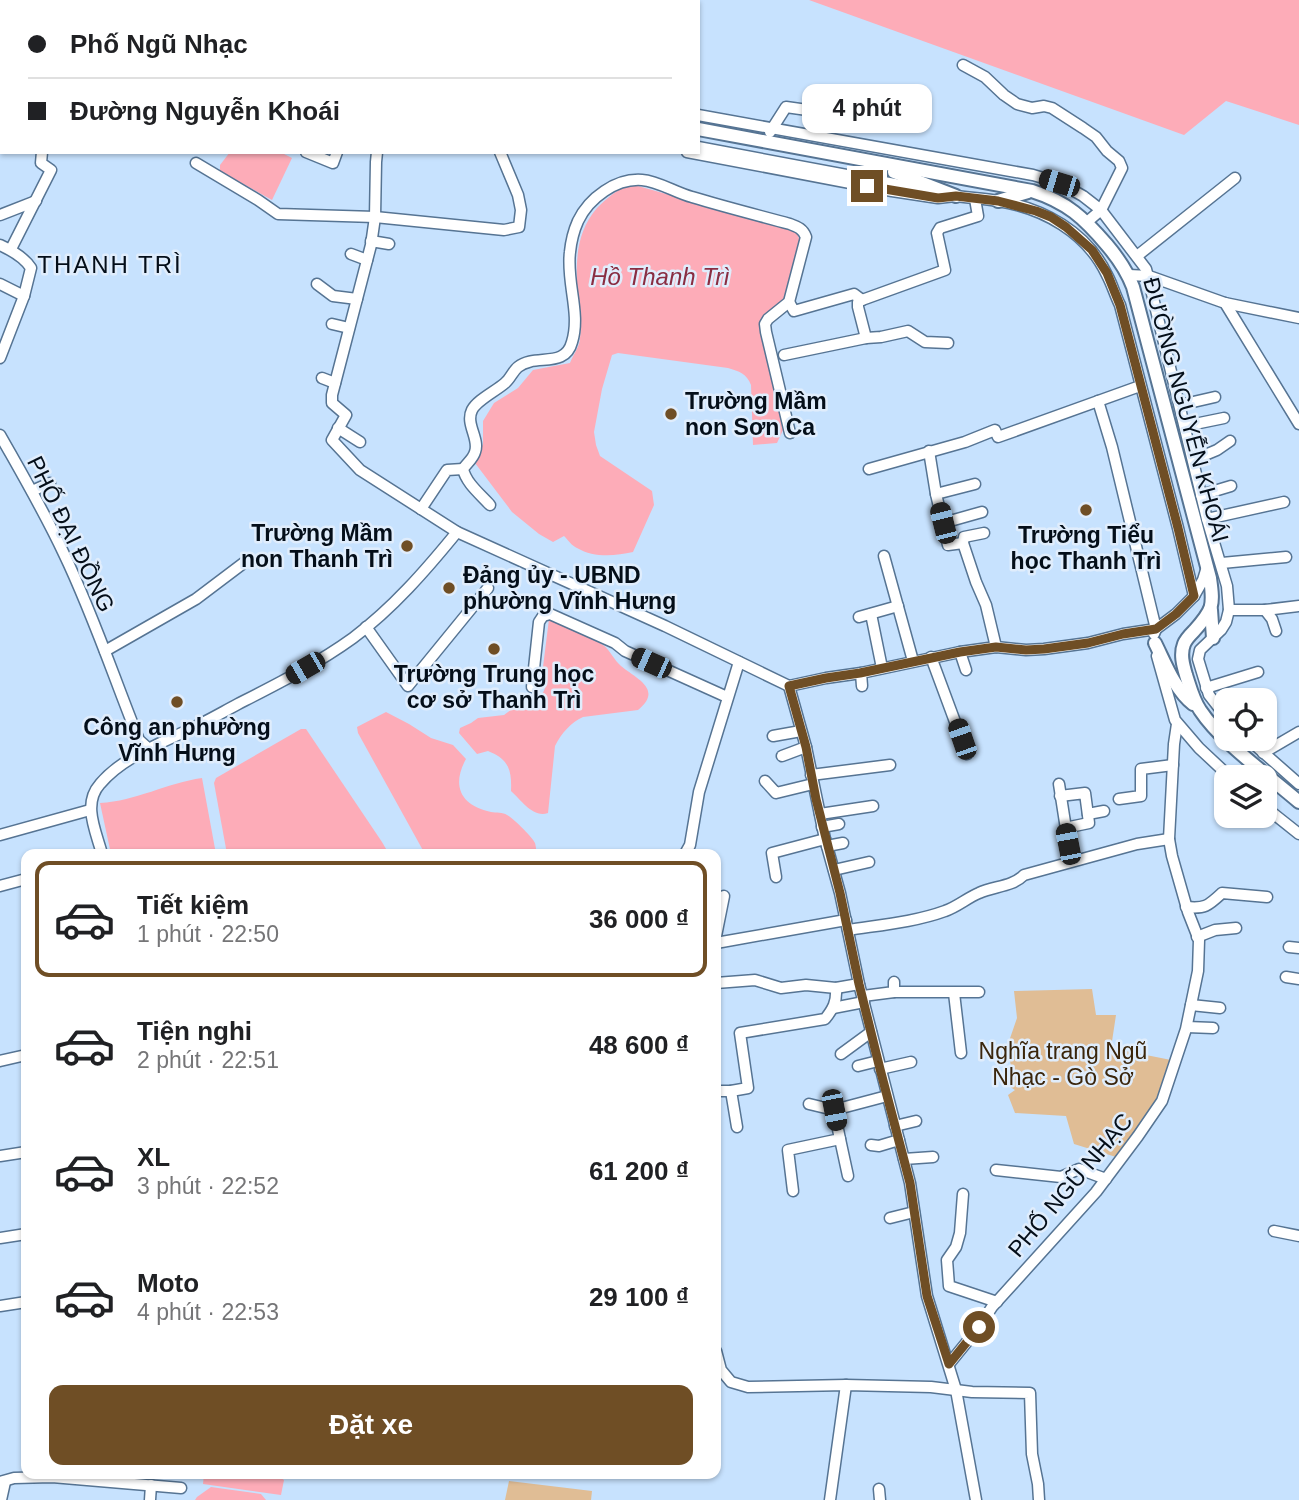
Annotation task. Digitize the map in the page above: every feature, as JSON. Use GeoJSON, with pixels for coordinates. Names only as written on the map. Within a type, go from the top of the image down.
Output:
{"type":"FeatureCollection","features":[{"type":"Feature","properties":{"kind":"main road","name":"ĐƯỜNG NGUYỄN KHOÁI"},"geometry":{"type":"LineString","coordinates":[[700,129],[1032,191],[1068,207],[1087,222],[1129,275],[1133,287],[1207,567],[1212,592],[1213,638]]}},
{"type":"Feature","properties":{"kind":"main road"},"geometry":{"type":"LineString","coordinates":[[868,162],[956,196]]}},
{"type":"Feature","properties":{"kind":"main road"},"geometry":{"type":"LineString","coordinates":[[998,201],[1032,191]]}},
{"type":"Feature","properties":{"kind":"main road"},"geometry":{"type":"LineString","coordinates":[[1198,707],[1186,675],[1182,653],[1186,639],[1211,609]]}},
{"type":"Feature","properties":{"kind":"main road"},"geometry":{"type":"LineString","coordinates":[[1155,643],[1185,697],[1198,707],[1224,737],[1299,802]]}},
{"type":"Feature","properties":{"kind":"street"},"geometry":{"type":"LineString","coordinates":[[963,65],[985,77],[1003,95],[1017,104],[1024,107],[1052,108],[1096,138],[1119,161],[1122,168],[1101,210],[1087,222]]}},
{"type":"Feature","properties":{"kind":"street"},"geometry":{"type":"LineString","coordinates":[[766,142],[786,107],[842,115]]}},
{"type":"Feature","properties":{"kind":"street","name":"ĐƯỜNG NGUYỄN KHOÁI"},"geometry":{"type":"LineString","coordinates":[[700,115],[1034,175],[1059,183],[1101,210],[1149,276],[1207,519],[1222,563],[1229,610]]}},
{"type":"Feature","properties":{"kind":"street","name":"ĐƯỜNG NGUYỄN KHOÁI"},"geometry":{"type":"LineString","coordinates":[[700,147],[956,196],[998,201],[1051,217],[1092,250],[1107,273],[1120,305],[1194,596]]}},
{"type":"Feature","properties":{"kind":"street"},"geometry":{"type":"LineString","coordinates":[[10,250],[51,170],[41,163],[42,154]]}},
{"type":"Feature","properties":{"kind":"street"},"geometry":{"type":"LineString","coordinates":[[311,154],[333,163],[336,154]]}},
{"type":"Feature","properties":{"kind":"street"},"geometry":{"type":"LineString","coordinates":[[377,154],[371,241],[332,402],[346,415],[332,440],[360,470],[457,532],[665,626],[789,686],[960,652],[996,647],[1044,649],[1156,629],[1194,596],[1207,567]]}},
{"type":"Feature","properties":{"kind":"street"},"geometry":{"type":"LineString","coordinates":[[196,163],[278,214],[374,217],[504,230],[519,227],[521,210],[518,195],[501,154]]}},
{"type":"Feature","properties":{"kind":"street","name":"ĐƯỜNG NGUYỄN KHOÁI"},"geometry":{"type":"LineString","coordinates":[[697,154],[938,198],[956,196]]}},
{"type":"Feature","properties":{"kind":"street"},"geometry":{"type":"LineString","coordinates":[[1137,256],[1235,178]]}},
{"type":"Feature","properties":{"kind":"street"},"geometry":{"type":"LineString","coordinates":[[421,509],[447,470],[463,469],[473,457],[477,444],[471,417],[472,409],[506,383],[516,368],[535,359],[554,360],[569,350],[575,313],[570,280],[570,253],[574,232],[588,204],[619,182],[645,180],[688,196],[799,227],[803,232],[806,237],[789,303],[768,318],[765,324],[790,433]]}},
{"type":"Feature","properties":{"kind":"street"},"geometry":{"type":"LineString","coordinates":[[866,338],[858,302],[945,270],[937,233],[940,228],[978,216],[975,199]]}},
{"type":"Feature","properties":{"kind":"street"},"geometry":{"type":"LineString","coordinates":[[0,215],[36,201]]}},
{"type":"Feature","properties":{"kind":"street"},"geometry":{"type":"LineString","coordinates":[[371,241],[389,244]]}},
{"type":"Feature","properties":{"kind":"street"},"geometry":{"type":"LineString","coordinates":[[0,245],[31,268],[24,296],[0,358]]}},
{"type":"Feature","properties":{"kind":"street"},"geometry":{"type":"LineString","coordinates":[[351,254],[367,260]]}},
{"type":"Feature","properties":{"kind":"street"},"geometry":{"type":"LineString","coordinates":[[1129,275],[1149,276],[1225,303],[1299,318]]}},
{"type":"Feature","properties":{"kind":"street"},"geometry":{"type":"LineString","coordinates":[[0,284],[24,296]]}},
{"type":"Feature","properties":{"kind":"street"},"geometry":{"type":"LineString","coordinates":[[317,284],[333,296],[357,299]]}},
{"type":"Feature","properties":{"kind":"street"},"geometry":{"type":"LineString","coordinates":[[789,303],[794,311],[854,294],[862,300]]}},
{"type":"Feature","properties":{"kind":"street"},"geometry":{"type":"LineString","coordinates":[[1225,303],[1299,424]]}},
{"type":"Feature","properties":{"kind":"street"},"geometry":{"type":"LineString","coordinates":[[332,324],[349,328]]}},
{"type":"Feature","properties":{"kind":"street"},"geometry":{"type":"LineString","coordinates":[[784,355],[908,331],[925,342],[948,343]]}},
{"type":"Feature","properties":{"kind":"street"},"geometry":{"type":"LineString","coordinates":[[322,378],[335,383]]}},
{"type":"Feature","properties":{"kind":"street"},"geometry":{"type":"LineString","coordinates":[[869,469],[965,442],[995,430],[998,437],[1140,386]]}},
{"type":"Feature","properties":{"kind":"street"},"geometry":{"type":"LineString","coordinates":[[1180,405],[1215,397]]}},
{"type":"Feature","properties":{"kind":"street"},"geometry":{"type":"LineString","coordinates":[[1098,401],[1156,629],[1155,643],[1173,716],[1177,724],[1217,765]]}},
{"type":"Feature","properties":{"kind":"street"},"geometry":{"type":"LineString","coordinates":[[1185,426],[1224,418]]}},
{"type":"Feature","properties":{"kind":"street"},"geometry":{"type":"LineString","coordinates":[[338,428],[360,442]]}},
{"type":"Feature","properties":{"kind":"street","name":"PHỐ ĐẠI ĐỒNG"},"geometry":{"type":"LineString","coordinates":[[0,435],[64,554],[139,740],[149,749]]}},
{"type":"Feature","properties":{"kind":"street"},"geometry":{"type":"LineString","coordinates":[[1193,460],[1230,441]]}},
{"type":"Feature","properties":{"kind":"street"},"geometry":{"type":"LineString","coordinates":[[929,451],[948,545],[963,543]]}},
{"type":"Feature","properties":{"kind":"street"},"geometry":{"type":"LineString","coordinates":[[463,469],[465,478],[491,505]]}},
{"type":"Feature","properties":{"kind":"street"},"geometry":{"type":"LineString","coordinates":[[32,491],[50,483]]}},
{"type":"Feature","properties":{"kind":"street"},"geometry":{"type":"LineString","coordinates":[[936,494],[975,484]]}},
{"type":"Feature","properties":{"kind":"street"},"geometry":{"type":"LineString","coordinates":[[1201,495],[1231,486]]}},
{"type":"Feature","properties":{"kind":"street"},"geometry":{"type":"LineString","coordinates":[[1207,519],[1284,502]]}},
{"type":"Feature","properties":{"kind":"street"},"geometry":{"type":"LineString","coordinates":[[943,523],[982,512]]}},
{"type":"Feature","properties":{"kind":"street"},"geometry":{"type":"LineString","coordinates":[[101,849],[90,810],[92,797],[100,784],[117,768],[325,656],[392,605],[457,532]]}},
{"type":"Feature","properties":{"kind":"street"},"geometry":{"type":"LineString","coordinates":[[984,533],[964,537],[963,543],[986,604],[996,647]]}},
{"type":"Feature","properties":{"kind":"street"},"geometry":{"type":"LineString","coordinates":[[884,556],[913,662]]}},
{"type":"Feature","properties":{"kind":"street"},"geometry":{"type":"LineString","coordinates":[[1222,563],[1286,557]]}},
{"type":"Feature","properties":{"kind":"street"},"geometry":{"type":"LineString","coordinates":[[105,651],[196,599],[245,562]]}},
{"type":"Feature","properties":{"kind":"street"},"geometry":{"type":"LineString","coordinates":[[366,627],[408,686],[488,588]]}},
{"type":"Feature","properties":{"kind":"street"},"geometry":{"type":"LineString","coordinates":[[859,617],[898,606]]}},
{"type":"Feature","properties":{"kind":"street"},"geometry":{"type":"LineString","coordinates":[[1214,702],[1206,688],[1198,654],[1226,622],[1229,610],[1299,606]]}},
{"type":"Feature","properties":{"kind":"street"},"geometry":{"type":"LineString","coordinates":[[1265,610],[1276,631]]}},
{"type":"Feature","properties":{"kind":"street"},"geometry":{"type":"LineString","coordinates":[[532,687],[539,622],[543,616],[551,614],[727,697]]}},
{"type":"Feature","properties":{"kind":"street"},"geometry":{"type":"LineString","coordinates":[[871,614],[882,668]]}},
{"type":"Feature","properties":{"kind":"street"},"geometry":{"type":"LineString","coordinates":[[960,652],[966,670]]}},
{"type":"Feature","properties":{"kind":"street"},"geometry":{"type":"LineString","coordinates":[[931,657],[967,754]]}},
{"type":"Feature","properties":{"kind":"street"},"geometry":{"type":"LineString","coordinates":[[687,849],[690,845],[699,792],[739,662]]}},
{"type":"Feature","properties":{"kind":"street"},"geometry":{"type":"LineString","coordinates":[[1206,688],[1258,672]]}},
{"type":"Feature","properties":{"kind":"street"},"geometry":{"type":"LineString","coordinates":[[860,673],[862,686]]}},
{"type":"Feature","properties":{"kind":"street"},"geometry":{"type":"LineString","coordinates":[[789,686],[806,747],[859,984],[910,1183],[927,1296],[956,1390],[976,1500]]}},
{"type":"Feature","properties":{"kind":"street","name":"PHỐ NGŨ NHẠC"},"geometry":{"type":"LineString","coordinates":[[949,1364],[997,1302],[1106,1178],[1162,1101],[1186,1027],[1198,971],[1197,937],[1186,907],[1169,839],[1177,724]]}},
{"type":"Feature","properties":{"kind":"street"},"geometry":{"type":"LineString","coordinates":[[773,736],[801,732]]}},
{"type":"Feature","properties":{"kind":"street"},"geometry":{"type":"LineString","coordinates":[[1299,732],[1262,753],[1299,784]]}},
{"type":"Feature","properties":{"kind":"street"},"geometry":{"type":"LineString","coordinates":[[782,757],[806,747]]}},
{"type":"Feature","properties":{"kind":"street"},"geometry":{"type":"LineString","coordinates":[[765,781],[776,793],[812,779],[890,765]]}},
{"type":"Feature","properties":{"kind":"street"},"geometry":{"type":"LineString","coordinates":[[1119,799],[1141,796],[1141,769],[1173,765]]}},
{"type":"Feature","properties":{"kind":"street"},"geometry":{"type":"LineString","coordinates":[[1059,784],[1071,861]]}},
{"type":"Feature","properties":{"kind":"street"},"geometry":{"type":"LineString","coordinates":[[1060,796],[1085,793],[1089,823],[1065,828]]}},
{"type":"Feature","properties":{"kind":"street"},"geometry":{"type":"LineString","coordinates":[[820,814],[873,806]]}},
{"type":"Feature","properties":{"kind":"street"},"geometry":{"type":"LineString","coordinates":[[0,835],[90,810]]}},
{"type":"Feature","properties":{"kind":"street"},"geometry":{"type":"LineString","coordinates":[[1088,814],[1104,811]]}},
{"type":"Feature","properties":{"kind":"street"},"geometry":{"type":"LineString","coordinates":[[1277,817],[1299,835]]}},
{"type":"Feature","properties":{"kind":"street"},"geometry":{"type":"LineString","coordinates":[[822,827],[839,824]]}},
{"type":"Feature","properties":{"kind":"street"},"geometry":{"type":"LineString","coordinates":[[721,942],[847,925],[885,925],[944,912],[979,893],[1009,884],[1024,875],[1137,844],[1169,839]]}},
{"type":"Feature","properties":{"kind":"street"},"geometry":{"type":"LineString","coordinates":[[776,877],[772,853],[826,842],[843,843]]}},
{"type":"Feature","properties":{"kind":"street"},"geometry":{"type":"LineString","coordinates":[[834,870],[869,862]]}},
{"type":"Feature","properties":{"kind":"street"},"geometry":{"type":"LineString","coordinates":[[0,886],[21,880]]}},
{"type":"Feature","properties":{"kind":"street"},"geometry":{"type":"LineString","coordinates":[[1186,907],[1201,909],[1222,893],[1267,897]]}},
{"type":"Feature","properties":{"kind":"street"},"geometry":{"type":"LineString","coordinates":[[721,912],[724,897]]}},
{"type":"Feature","properties":{"kind":"street"},"geometry":{"type":"LineString","coordinates":[[1197,937],[1215,930],[1236,928]]}},
{"type":"Feature","properties":{"kind":"street"},"geometry":{"type":"LineString","coordinates":[[1286,977],[1299,979]]}},
{"type":"Feature","properties":{"kind":"street"},"geometry":{"type":"LineString","coordinates":[[721,983],[755,980],[781,988],[806,985],[836,988],[859,984]]}},
{"type":"Feature","properties":{"kind":"street"},"geometry":{"type":"LineString","coordinates":[[833,1007],[894,987],[954,993],[979,992]]}},
{"type":"Feature","properties":{"kind":"street"},"geometry":{"type":"LineString","coordinates":[[721,1091],[747,1088],[740,1033],[825,1019],[837,999],[836,988]]}},
{"type":"Feature","properties":{"kind":"street"},"geometry":{"type":"LineString","coordinates":[[954,993],[961,1053]]}},
{"type":"Feature","properties":{"kind":"street"},"geometry":{"type":"LineString","coordinates":[[1191,1005],[1220,1007]]}},
{"type":"Feature","properties":{"kind":"street"},"geometry":{"type":"LineString","coordinates":[[1186,1027],[1213,1028]]}},
{"type":"Feature","properties":{"kind":"street"},"geometry":{"type":"LineString","coordinates":[[841,1054],[871,1032]]}},
{"type":"Feature","properties":{"kind":"street"},"geometry":{"type":"LineString","coordinates":[[0,1061],[21,1056]]}},
{"type":"Feature","properties":{"kind":"street"},"geometry":{"type":"LineString","coordinates":[[858,1066],[911,1062]]}},
{"type":"Feature","properties":{"kind":"street"},"geometry":{"type":"LineString","coordinates":[[731,1091],[737,1127]]}},
{"type":"Feature","properties":{"kind":"street"},"geometry":{"type":"LineString","coordinates":[[809,1104],[834,1110],[887,1096]]}},
{"type":"Feature","properties":{"kind":"street"},"geometry":{"type":"LineString","coordinates":[[834,1110],[848,1177]]}},
{"type":"Feature","properties":{"kind":"street"},"geometry":{"type":"LineString","coordinates":[[895,1126],[916,1121]]}},
{"type":"Feature","properties":{"kind":"street"},"geometry":{"type":"LineString","coordinates":[[793,1191],[788,1150],[840,1139]]}},
{"type":"Feature","properties":{"kind":"street"},"geometry":{"type":"LineString","coordinates":[[871,1146],[898,1140]]}},
{"type":"Feature","properties":{"kind":"street"},"geometry":{"type":"LineString","coordinates":[[0,1156],[21,1153]]}},
{"type":"Feature","properties":{"kind":"street"},"geometry":{"type":"LineString","coordinates":[[904,1159],[933,1157]]}},
{"type":"Feature","properties":{"kind":"street"},"geometry":{"type":"LineString","coordinates":[[996,1170],[1061,1177],[1079,1169],[1106,1178]]}},
{"type":"Feature","properties":{"kind":"street"},"geometry":{"type":"LineString","coordinates":[[963,1194],[960,1233],[956,1247],[947,1260],[949,1286],[997,1302]]}},
{"type":"Feature","properties":{"kind":"street"},"geometry":{"type":"LineString","coordinates":[[890,1219],[914,1212]]}},
{"type":"Feature","properties":{"kind":"street"},"geometry":{"type":"LineString","coordinates":[[1274,1231],[1299,1236]]}},
{"type":"Feature","properties":{"kind":"street"},"geometry":{"type":"LineString","coordinates":[[0,1238],[21,1235]]}},
{"type":"Feature","properties":{"kind":"street"},"geometry":{"type":"LineString","coordinates":[[0,1306],[21,1303]]}},
{"type":"Feature","properties":{"kind":"street"},"geometry":{"type":"LineString","coordinates":[[721,1370],[731,1382],[748,1387],[846,1385],[1030,1393],[1032,1454],[1039,1500]]}},
{"type":"Feature","properties":{"kind":"street"},"geometry":{"type":"LineString","coordinates":[[830,1500],[846,1385]]}},
{"type":"Feature","properties":{"kind":"street"},"geometry":{"type":"LineString","coordinates":[[1,1500],[2,1482],[21,1478]]}},
{"type":"Feature","properties":{"kind":"street"},"geometry":{"type":"LineString","coordinates":[[106,1479],[181,1488]]}},
{"type":"Feature","properties":{"kind":"street"},"geometry":{"type":"LineString","coordinates":[[150,1500],[151,1485]]}},
{"type":"Feature","properties":{"kind":"green space","name":"Nghĩa trang Ngũ Nhạc - Gò Sở"},"geometry":{"type":"Polygon","coordinates":[[[1092,989],[1096,1015],[1116,1015],[1111,1048],[1171,1060],[1160,1097],[1116,1157],[1074,1144],[1066,1116],[1015,1113],[1008,1095],[1015,1090],[1004,1083],[1011,1066],[1007,1047],[1017,1018],[1014,991],[1092,989]]]}},
{"type":"Feature","properties":{"kind":"green space"},"geometry":{"type":"Polygon","coordinates":[[[509,1481],[592,1491],[591,1500],[505,1500],[509,1481]]]}},
{"type":"Feature","properties":{"kind":"water"},"geometry":{"type":"Polygon","coordinates":[[[809,0],[1299,0],[1299,125],[1226,101],[1184,135],[809,0]]]}},
{"type":"Feature","properties":{"kind":"water"},"geometry":{"type":"Polygon","coordinates":[[[228,154],[284,154],[292,158],[272,200],[220,171],[220,165],[228,154]]]}},
{"type":"Feature","properties":{"kind":"water","name":"Hồ Thanh Trì"},"geometry":{"type":"Polygon","coordinates":[[[627,186],[638,186],[791,229],[797,233],[801,244],[786,298],[762,321],[761,333],[783,420],[783,430],[777,443],[753,445],[751,385],[739,372],[728,368],[618,353],[612,355],[594,432],[596,445],[600,456],[652,491],[654,505],[633,552],[605,555],[590,553],[573,546],[564,536],[553,542],[539,534],[512,512],[475,463],[483,444],[483,421],[494,403],[518,388],[533,370],[570,363],[580,335],[577,260],[583,233],[597,208],[627,186]]]}},
{"type":"Feature","properties":{"kind":"water"},"geometry":{"type":"Polygon","coordinates":[[[549,619],[603,645],[621,666],[644,685],[648,696],[638,710],[583,717],[567,729],[555,746],[548,813],[543,814],[528,808],[511,791],[511,777],[504,761],[488,751],[477,754],[459,733],[460,728],[478,718],[504,715],[521,702],[532,706],[540,697],[548,669],[543,667],[549,619]]]}},
{"type":"Feature","properties":{"kind":"water"},"geometry":{"type":"Polygon","coordinates":[[[386,712],[431,738],[453,745],[466,759],[459,786],[466,800],[481,809],[504,813],[510,817],[533,840],[536,849],[422,849],[357,727],[386,712]]]}},
{"type":"Feature","properties":{"kind":"water"},"geometry":{"type":"Polygon","coordinates":[[[301,729],[306,729],[386,849],[226,849],[214,783],[216,778],[301,729]]]}},
{"type":"Feature","properties":{"kind":"water"},"geometry":{"type":"Polygon","coordinates":[[[202,778],[215,849],[110,849],[100,803],[126,799],[202,778]]]}},
{"type":"Feature","properties":{"kind":"water"},"geometry":{"type":"Polygon","coordinates":[[[204,1479],[284,1480],[281,1495],[203,1484],[204,1479]]]}},
{"type":"Feature","properties":{"kind":"water"},"geometry":{"type":"Polygon","coordinates":[[[211,1487],[261,1494],[266,1500],[195,1500],[211,1487]]]}},
{"type":"Feature","properties":{"kind":"place","name":"Trường Mầm non Sơn Ca"},"geometry":{"type":"Point","coordinates":[671,414]}},
{"type":"Feature","properties":{"kind":"place","name":"Trường Tiểu học Thanh Trì"},"geometry":{"type":"Point","coordinates":[1086,510]}},
{"type":"Feature","properties":{"kind":"place","name":"Trường Mầm non Thanh Trì"},"geometry":{"type":"Point","coordinates":[407,546]}},
{"type":"Feature","properties":{"kind":"place","name":"Đảng ủy - UBND phường Vĩnh Hưng"},"geometry":{"type":"Point","coordinates":[449,588]}},
{"type":"Feature","properties":{"kind":"place","name":"Trường Trung học cơ sở Thanh Trì"},"geometry":{"type":"Point","coordinates":[494,649]}},
{"type":"Feature","properties":{"kind":"place","name":"Công an phường Vĩnh Hưng"},"geometry":{"type":"Point","coordinates":[177,702]}},
{"type":"Feature","properties":{"kind":"district","name":"THANH TRÌ"},"geometry":{"type":"Point","coordinates":[110,265]}},
{"type":"Feature","properties":{"kind":"route"},"geometry":{"type":"LineString","coordinates":[[867,186],[938,198],[956,196],[998,201],[1036,211],[1066,227],[1092,250],[1107,273],[1120,305],[1194,596],[1156,629],[1044,649],[996,647],[960,652],[789,686],[806,747],[859,984],[910,1183],[927,1296],[949,1364],[979,1327]]}}]}
